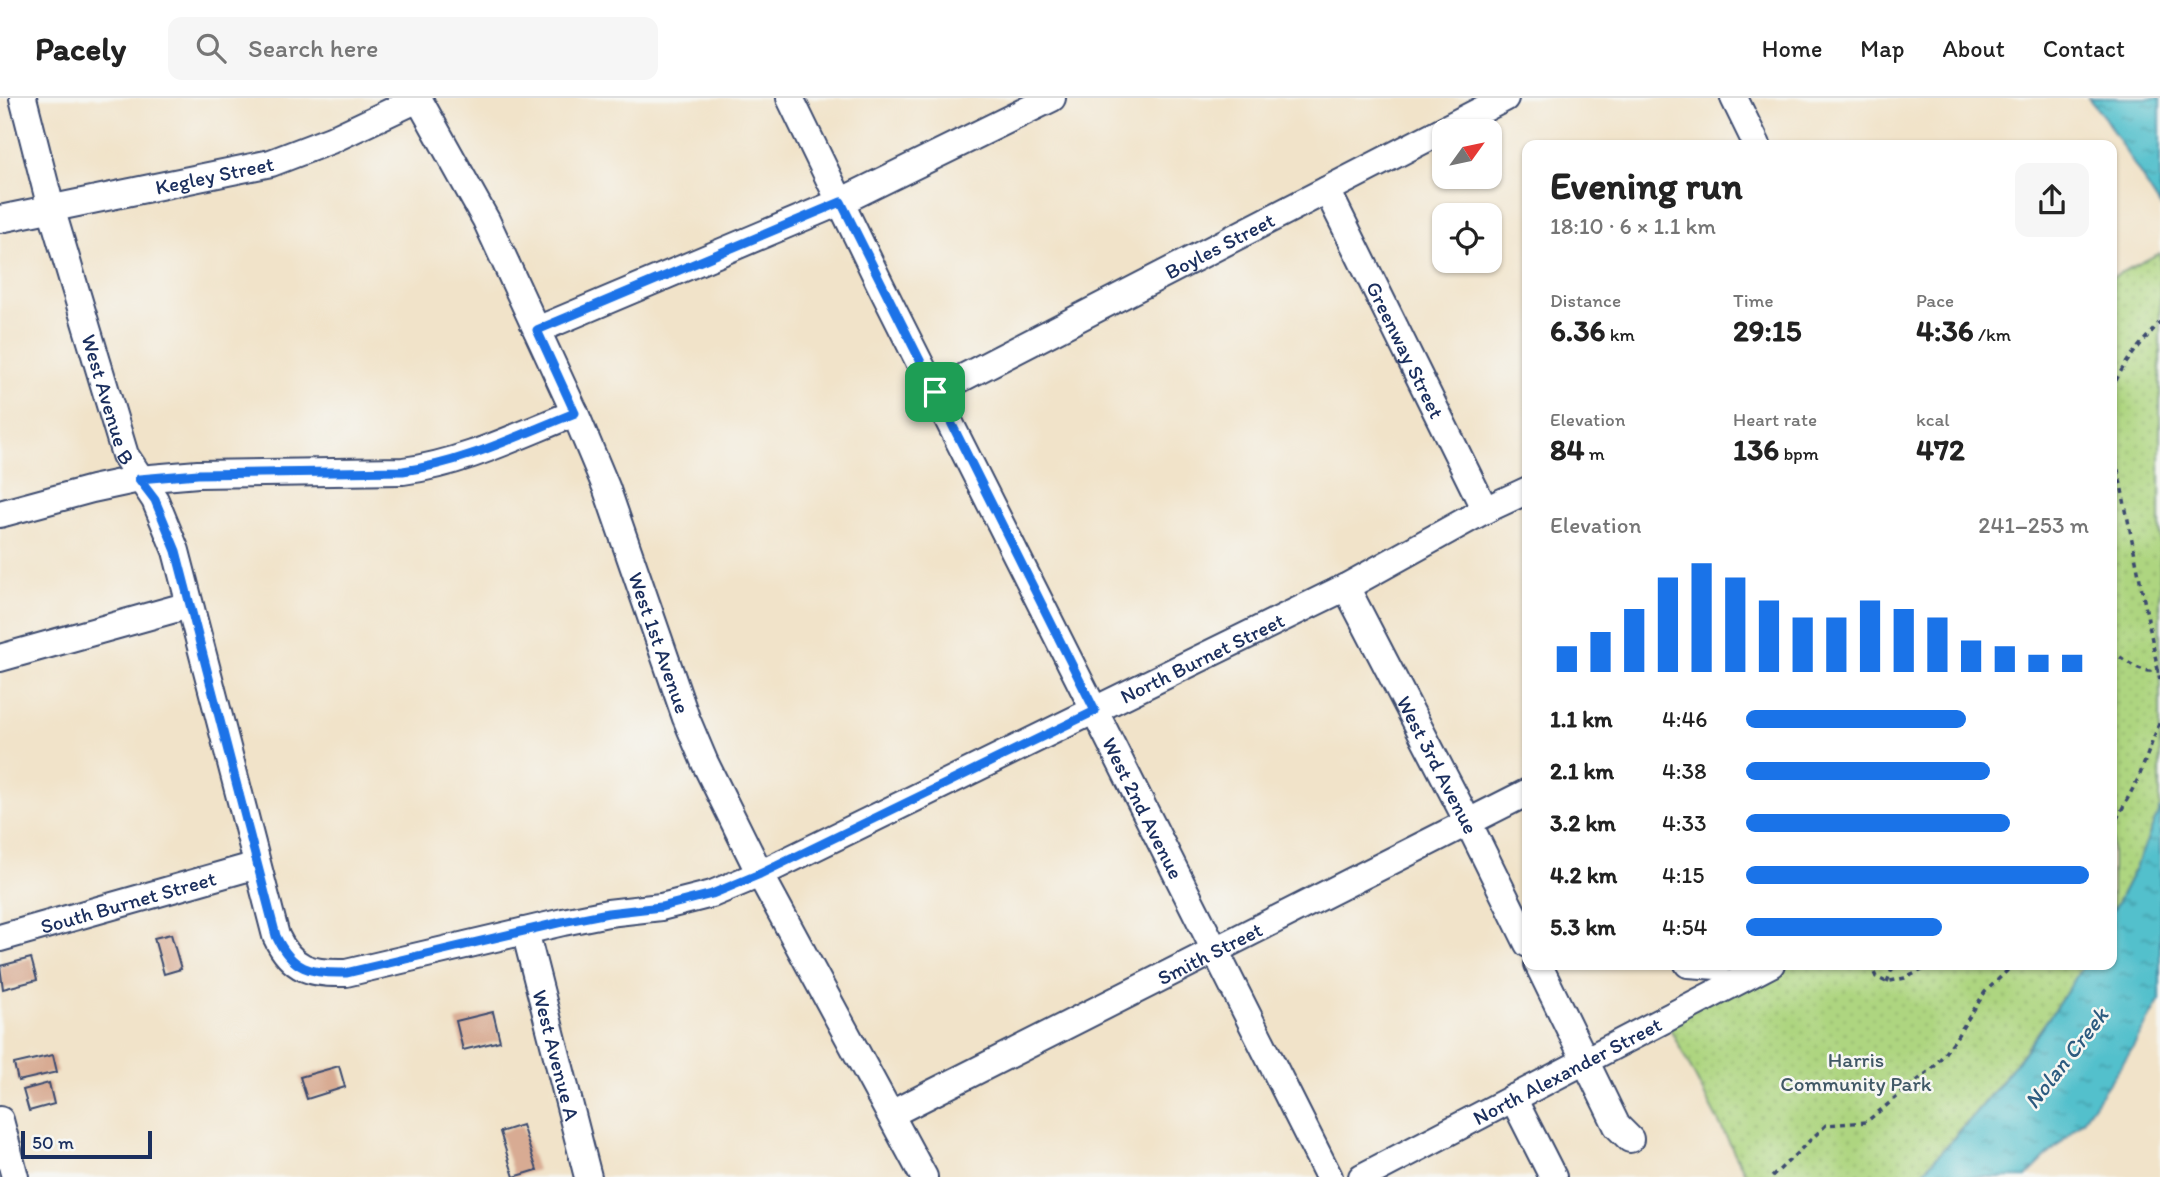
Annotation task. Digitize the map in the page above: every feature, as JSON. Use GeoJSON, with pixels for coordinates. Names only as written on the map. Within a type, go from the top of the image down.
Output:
{"type":"FeatureCollection","features":[{"type":"Feature","properties":{"kind":"street","name":"West Avenue B"},"geometry":{"type":"LineString","coordinates":[[23,98],[51,208],[125,455],[155,500],[169,531],[276,936],[282,948],[301,968],[320,974],[346,973],[525,931]]}},
{"type":"Feature","properties":{"kind":"street","name":"Kegley Street"},"geometry":{"type":"LineString","coordinates":[[0,219],[271,163],[331,140],[418,98]]}},
{"type":"Feature","properties":{"kind":"street","name":"West 1st Avenue"},"geometry":{"type":"LineString","coordinates":[[418,98],[486,220],[575,413],[610,499],[686,718],[705,763],[760,874],[924,1177]]}},
{"type":"Feature","properties":{"kind":"street","name":"West 2nd Avenue"},"geometry":{"type":"LineString","coordinates":[[790,98],[1329,1177]]}},
{"type":"Feature","properties":{"kind":"street"},"geometry":{"type":"LineString","coordinates":[[537,330],[841,202],[1052,98]]}},
{"type":"Feature","properties":{"kind":"street","name":"Boyles Street"},"geometry":{"type":"LineString","coordinates":[[935,392],[1505,98]]}},
{"type":"Feature","properties":{"kind":"street"},"geometry":{"type":"LineString","coordinates":[[1734,98],[1755,140]]}},
{"type":"Feature","properties":{"kind":"street","name":"Greenway Street"},"geometry":{"type":"LineString","coordinates":[[1327,190],[1485,510]]}},
{"type":"Feature","properties":{"kind":"street"},"geometry":{"type":"LineString","coordinates":[[0,514],[139,479],[198,474],[382,472],[431,467],[486,450],[575,413]]}},
{"type":"Feature","properties":{"kind":"street","name":"North Burnet Street"},"geometry":{"type":"LineString","coordinates":[[760,874],[1346,587],[1485,510],[1522,493]]}},
{"type":"Feature","properties":{"kind":"street","name":"West 3rd Avenue"},"geometry":{"type":"LineString","coordinates":[[1346,587],[1522,932]]}},
{"type":"Feature","properties":{"kind":"street"},"geometry":{"type":"LineString","coordinates":[[0,657],[189,605]]}},
{"type":"Feature","properties":{"kind":"street","name":"Smith Street"},"geometry":{"type":"LineString","coordinates":[[891,1114],[1522,795]]}},
{"type":"Feature","properties":{"kind":"street","name":"South Burnet Street"},"geometry":{"type":"LineString","coordinates":[[0,938],[257,865]]}},
{"type":"Feature","properties":{"kind":"street"},"geometry":{"type":"LineString","coordinates":[[525,931],[608,913],[661,907],[712,894],[760,874]]}},
{"type":"Feature","properties":{"kind":"street","name":"West Avenue A"},"geometry":{"type":"LineString","coordinates":[[525,931],[588,1177]]}},
{"type":"Feature","properties":{"kind":"street"},"geometry":{"type":"LineString","coordinates":[[1541,970],[1617,1126],[1630,1139]]}},
{"type":"Feature","properties":{"kind":"street","name":"North Alexander Street"},"geometry":{"type":"LineString","coordinates":[[1362,1177],[1585,1061],[1721,972]]}},
{"type":"Feature","properties":{"kind":"street"},"geometry":{"type":"LineString","coordinates":[[1513,1098],[1553,1177]]}},
{"type":"Feature","properties":{"kind":"street"},"geometry":{"type":"LineString","coordinates":[[0,1120],[15,1177]]}},
{"type":"Feature","properties":{"kind":"path"},"geometry":{"type":"LineString","coordinates":[[2117,377],[2133,352],[2160,322]]}},
{"type":"Feature","properties":{"kind":"path"},"geometry":{"type":"LineString","coordinates":[[2117,465],[2160,680]]}},
{"type":"Feature","properties":{"kind":"path"},"geometry":{"type":"LineString","coordinates":[[2117,654],[2148,673],[2159,671]]}},
{"type":"Feature","properties":{"kind":"path"},"geometry":{"type":"LineString","coordinates":[[2117,819],[2139,777],[2160,721]]}},
{"type":"Feature","properties":{"kind":"path"},"geometry":{"type":"LineString","coordinates":[[1873,970],[1876,976],[1886,982],[1905,978],[1923,970]]}},
{"type":"Feature","properties":{"kind":"path"},"geometry":{"type":"LineString","coordinates":[[1886,982],[1891,970]]}},
{"type":"Feature","properties":{"kind":"path"},"geometry":{"type":"LineString","coordinates":[[1772,1177],[1826,1125],[1866,1122],[1934,1067],[1985,992],[2008,970]]}},
{"type":"Feature","properties":{"kind":"green space"},"geometry":{"type":"Polygon","coordinates":[[[2160,253],[2160,808],[2139,860],[2117,903],[2117,274],[2160,253]]]}},
{"type":"Feature","properties":{"kind":"green space","name":"Harris Community Park"},"geometry":{"type":"Polygon","coordinates":[[[1759,970],[2080,970],[2006,1075],[1918,1177],[1747,1177],[1665,1019],[1759,970]]]}},
{"type":"Feature","properties":{"kind":"water"},"geometry":{"type":"Polygon","coordinates":[[[2088,98],[2160,98],[2160,206],[2104,117],[2088,98]]]}},
{"type":"Feature","properties":{"kind":"water","name":"Nolan Creek"},"geometry":{"type":"Polygon","coordinates":[[[2160,808],[2160,1000],[2129,1054],[2083,1120],[2026,1177],[1918,1177],[2007,1075],[2080,970],[2117,970],[2117,903],[2139,860],[2160,808]]]}},
{"type":"Feature","properties":{"kind":"building"},"geometry":{"type":"Polygon","coordinates":[[[171,934],[181,969],[164,974],[154,938],[171,934]]]}},
{"type":"Feature","properties":{"kind":"building"},"geometry":{"type":"Polygon","coordinates":[[[31,958],[37,980],[3,989],[0,966],[31,958]]]}},
{"type":"Feature","properties":{"kind":"building"},"geometry":{"type":"Polygon","coordinates":[[[493,1012],[500,1041],[463,1050],[456,1021],[493,1012]]]}},
{"type":"Feature","properties":{"kind":"building"},"geometry":{"type":"Polygon","coordinates":[[[53,1055],[57,1072],[18,1081],[14,1064],[53,1055]]]}},
{"type":"Feature","properties":{"kind":"building"},"geometry":{"type":"Polygon","coordinates":[[[339,1066],[345,1087],[307,1099],[300,1077],[339,1066]]]}},
{"type":"Feature","properties":{"kind":"building"},"geometry":{"type":"Polygon","coordinates":[[[49,1083],[54,1104],[29,1111],[23,1090],[49,1083]]]}},
{"type":"Feature","properties":{"kind":"building"},"geometry":{"type":"Polygon","coordinates":[[[522,1125],[537,1170],[514,1177],[500,1132],[522,1125]]]}},
{"type":"Feature","properties":{"kind":"route"},"geometry":{"type":"LineString","coordinates":[[841,202],[880,286],[935,392],[1095,711],[760,874],[712,894],[661,907],[562,922],[346,973],[320,974],[301,968],[290,958],[276,936],[266,901],[176,551],[155,500],[139,479],[198,474],[403,471],[431,467],[486,450],[575,413],[537,330],[841,202]]}}]}
